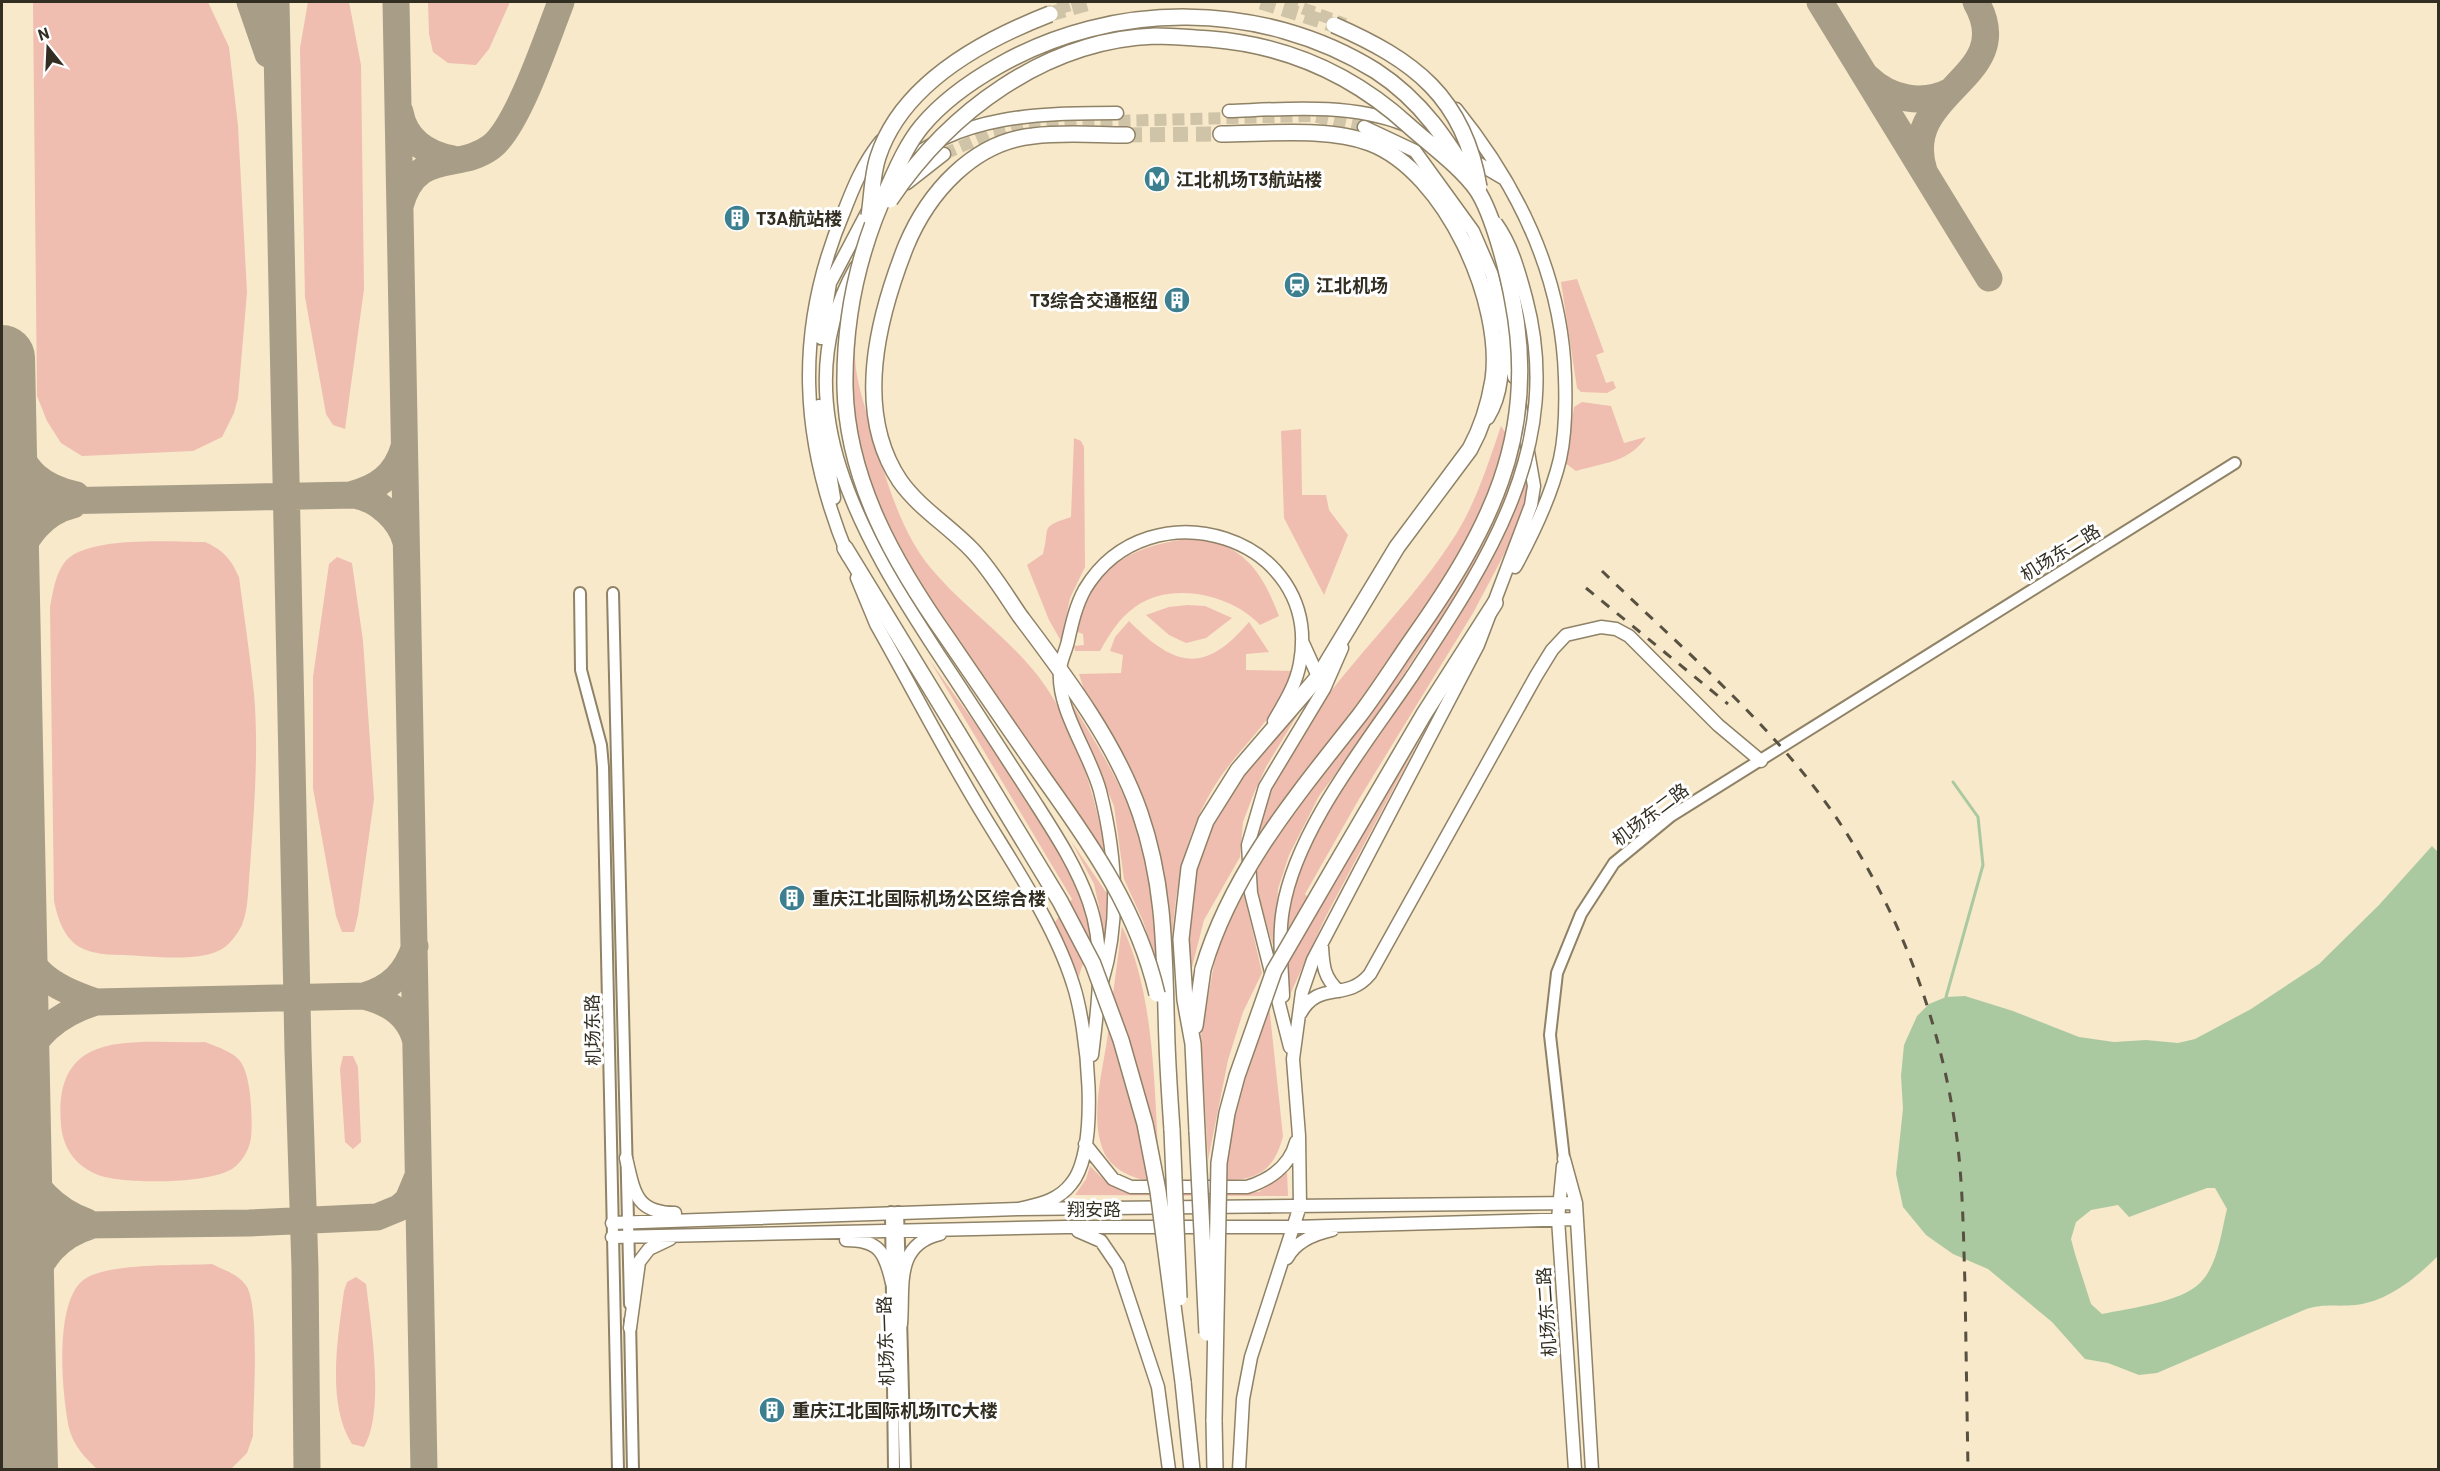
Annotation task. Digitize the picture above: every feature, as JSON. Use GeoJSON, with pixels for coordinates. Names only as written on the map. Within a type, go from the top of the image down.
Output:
{"type":"FeatureCollection","features":[{"type":"Feature","properties":{"kind":"highway"},"geometry":{"type":"LineString","coordinates":[[867,235],[878,158],[887,136],[902,112],[929,83],[962,58],[997,38],[1050,14]]}},
{"type":"Feature","properties":{"kind":"highway"},"geometry":{"type":"LineString","coordinates":[[1167,1041],[1138,932],[1100,858],[934,619],[892,552],[869,501],[850,442],[846,403],[845,349],[858,264],[867,235],[907,147],[951,97],[1022,51],[1070,32],[1118,19],[1175,14],[1260,22],[1298,33],[1340,50],[1377,72],[1433,120],[1478,192],[1489,214],[1513,301],[1520,375],[1520,408],[1510,455],[1498,492],[1476,540],[1449,586],[1362,711],[1304,785],[1242,874],[1212,937],[1203,969],[1193,1044]]}},
{"type":"Feature","properties":{"kind":"highway"},"geometry":{"type":"LineString","coordinates":[[1334,25],[1411,65],[1434,87],[1454,114],[1471,149],[1478,192]]}},
{"type":"Feature","properties":{"kind":"highway"},"geometry":{"type":"LineString","coordinates":[[867,235],[911,169],[935,142],[968,111],[1001,87],[1047,63],[1093,46],[1156,36],[1243,42],[1297,56],[1346,79],[1390,108],[1478,192]]}},
{"type":"Feature","properties":{"kind":"highway"},"geometry":{"type":"LineString","coordinates":[[1214,1420],[1204,1301],[1193,1044],[1185,1000],[1181,939],[1190,868],[1196,846],[1214,806],[1238,770],[1268,732],[1321,683],[1367,593],[1416,520],[1470,449],[1478,435],[1493,379],[1492,338],[1482,294],[1460,234],[1430,188],[1410,167],[1389,151],[1358,140],[1329,135],[1221,134]]}},
{"type":"Feature","properties":{"kind":"highway"},"geometry":{"type":"LineString","coordinates":[[1127,135],[1030,136],[988,150],[963,166],[938,190],[917,220],[885,301],[874,372],[876,416],[888,460],[901,483],[973,551],[1060,669],[1119,763],[1140,813],[1157,873],[1163,919],[1183,1382]]}},
{"type":"Feature","properties":{"kind":"highway"},"geometry":{"type":"LineString","coordinates":[[845,548],[1060,901],[1093,964],[1121,1040],[1140,1105],[1158,1191],[1192,1470]]}},
{"type":"Feature","properties":{"kind":"highway"},"geometry":{"type":"LineString","coordinates":[[1215,1470],[1219,1163],[1227,1113],[1237,1076],[1274,971],[1424,714],[1495,603]]}},
{"type":"Feature","properties":{"kind":"main road"},"geometry":{"type":"LineString","coordinates":[[1032,18],[1008,30],[962,62],[896,123],[862,169],[833,237],[820,279],[809,347],[814,452],[845,548],[876,624],[1060,951],[1074,984],[1090,1071]]}},
{"type":"Feature","properties":{"kind":"main road"},"geometry":{"type":"LineString","coordinates":[[1381,42],[1433,82],[1469,126],[1504,179],[1530,225],[1551,280],[1564,352],[1566,409],[1560,459],[1549,495],[1524,551],[1495,603]]}},
{"type":"Feature","properties":{"kind":"main road"},"geometry":{"type":"LineString","coordinates":[[1229,111],[1306,109],[1388,118],[1421,130],[1504,179]]}},
{"type":"Feature","properties":{"kind":"main road"},"geometry":{"type":"LineString","coordinates":[[839,531],[819,408],[821,337],[830,282],[871,204],[891,175],[914,154],[952,134],[985,123],[1038,115],[1117,112]]}},
{"type":"Feature","properties":{"kind":"main road"},"geometry":{"type":"LineString","coordinates":[[1239,1470],[1246,1379],[1300,1206],[1293,1059],[1296,1020],[1302,992],[1322,945],[1478,645],[1531,505],[1534,486],[1503,319],[1492,276],[1473,231],[1415,151],[1364,127]]}},
{"type":"Feature","properties":{"kind":"main road"},"geometry":{"type":"LineString","coordinates":[[830,282],[886,205],[913,178],[944,154]]}},
{"type":"Feature","properties":{"kind":"main road"},"geometry":{"type":"LineString","coordinates":[[1283,1015],[1282,910],[1296,858],[1322,812],[1469,590],[1498,537],[1519,488],[1530,442],[1536,402],[1537,359],[1531,316],[1509,243],[1489,214]]}},
{"type":"Feature","properties":{"kind":"main road"},"geometry":{"type":"LineString","coordinates":[[858,264],[840,295],[827,347],[826,403],[840,469],[858,519],[878,557],[1011,764],[1080,877],[1090,905],[1100,990]]}},
{"type":"Feature","properties":{"kind":"main road"},"geometry":{"type":"LineString","coordinates":[[1478,435],[1498,400],[1501,380],[1501,356],[1492,276]]}},
{"type":"Feature","properties":{"kind":"main road"},"geometry":{"type":"LineString","coordinates":[[1019,1209],[1043,1203],[1064,1192],[1079,1171],[1085,1143],[1090,1071],[1100,990],[1109,959],[1115,912],[1113,857],[1099,789],[1065,704],[1060,669],[1073,618],[1084,591],[1098,570],[1120,551],[1137,541],[1167,534],[1202,532],[1228,538],[1256,552],[1268,562],[1287,587],[1298,613],[1302,640],[1321,683],[1264,787],[1248,845],[1251,893],[1293,1059]]}},
{"type":"Feature","properties":{"kind":"main road"},"geometry":{"type":"LineString","coordinates":[[1296,1020],[1310,999],[1360,986],[1379,960],[1536,676],[1552,650],[1566,635],[1601,627],[1629,636],[1718,725],[1761,761]]}},
{"type":"Feature","properties":{"kind":"main road"},"geometry":{"type":"LineString","coordinates":[[1268,732],[1294,684],[1302,640]]}},
{"type":"Feature","properties":{"kind":"main road"},"geometry":{"type":"LineString","coordinates":[[1322,945],[1324,971],[1329,981],[1339,991]]}},
{"type":"Feature","properties":{"kind":"main road"},"geometry":{"type":"LineString","coordinates":[[1085,1143],[1113,1179],[1131,1188],[1246,1187],[1269,1177],[1287,1161],[1293,1152],[1298,1132]]}},
{"type":"Feature","properties":{"kind":"main road"},"geometry":{"type":"LineString","coordinates":[[626,1158],[635,1192],[649,1209],[661,1213],[706,1213],[729,1219]]}},
{"type":"Feature","properties":{"kind":"main road","name":"机场东二路"},"geometry":{"type":"LineString","coordinates":[[1564,1159],[1576,1203],[1592,1470]]}},
{"type":"Feature","properties":{"kind":"main road","name":"机场东二路"},"geometry":{"type":"LineString","coordinates":[[1564,1159],[1558,1219],[1575,1470]]}},
{"type":"Feature","properties":{"kind":"main road","name":"翔安路"},"geometry":{"type":"LineString","coordinates":[[612,1223],[1019,1209],[1576,1203]]}},
{"type":"Feature","properties":{"kind":"main road","name":"翔安路"},"geometry":{"type":"LineString","coordinates":[[612,1237],[1066,1227],[1293,1227],[1577,1219]]}},
{"type":"Feature","properties":{"kind":"main road"},"geometry":{"type":"LineString","coordinates":[[1277,1275],[1290,1251],[1298,1244],[1316,1235],[1352,1225]]}},
{"type":"Feature","properties":{"kind":"main road"},"geometry":{"type":"LineString","coordinates":[[1066,1227],[1092,1235],[1101,1241],[1118,1266],[1158,1387],[1169,1470]]}},
{"type":"Feature","properties":{"kind":"main road"},"geometry":{"type":"LineString","coordinates":[[902,1324],[905,1266],[908,1254],[920,1241],[955,1230]]}},
{"type":"Feature","properties":{"kind":"main road"},"geometry":{"type":"LineString","coordinates":[[801,1233],[831,1240],[860,1240],[873,1244],[887,1262],[892,1283]]}},
{"type":"Feature","properties":{"kind":"main road"},"geometry":{"type":"LineString","coordinates":[[630,1328],[639,1262],[658,1243],[686,1236]]}},
{"type":"Feature","properties":{"kind":"street","name":"机场东二路"},"geometry":{"type":"LineString","coordinates":[[1564,1159],[1550,1035],[1557,972],[1581,914],[1614,863],[1671,816],[2235,463]]}},
{"type":"Feature","properties":{"kind":"street","name":"机场东路"},"geometry":{"type":"LineString","coordinates":[[613,593],[633,1470]]}},
{"type":"Feature","properties":{"kind":"street","name":"机场东路"},"geometry":{"type":"LineString","coordinates":[[580,594],[581,670],[601,745],[603,767],[618,1470]]}},
{"type":"Feature","properties":{"kind":"street","name":"机场东一路"},"geometry":{"type":"LineString","coordinates":[[894,1470],[892,1283],[895,1212]]}},
{"type":"Feature","properties":{"kind":"street","name":"机场东一路"},"geometry":{"type":"LineString","coordinates":[[895,1231],[902,1324],[905,1470]]}},
{"type":"Feature","properties":{"kind":"shaded area"},"geometry":{"type":"Polygon","coordinates":[[[33,2],[208,2],[229,47],[238,126],[247,292],[238,398],[234,413],[222,437],[193,451],[82,456],[61,443],[47,421],[37,396],[33,2]]]}},
{"type":"Feature","properties":{"kind":"shaded area"},"geometry":{"type":"Polygon","coordinates":[[[308,2],[349,2],[361,65],[364,289],[345,429],[333,425],[326,414],[305,297],[300,48],[308,2]]]}},
{"type":"Feature","properties":{"kind":"shaded area"},"geometry":{"type":"Polygon","coordinates":[[[428,2],[510,2],[489,49],[476,65],[448,63],[433,52],[429,34],[428,2]]]}},
{"type":"Feature","properties":{"kind":"shaded area"},"geometry":{"type":"Polygon","coordinates":[[[1577,279],[1604,352],[1596,355],[1606,383],[1613,381],[1616,388],[1607,393],[1581,392],[1577,388],[1561,282],[1577,279]]]}},
{"type":"Feature","properties":{"kind":"shaded area"},"geometry":{"type":"Polygon","coordinates":[[[856,322],[855,358],[859,384],[900,517],[918,551],[929,566],[958,597],[1019,654],[1046,687],[1058,706],[1084,768],[1107,856],[935,607],[892,531],[874,491],[861,450],[852,408],[849,358],[856,322]]]}},
{"type":"Feature","properties":{"kind":"shaded area"},"geometry":{"type":"Polygon","coordinates":[[[1582,402],[1611,406],[1624,443],[1646,437],[1640,445],[1624,457],[1576,471],[1565,463],[1574,407],[1582,402]]]}},
{"type":"Feature","properties":{"kind":"shaded area"},"geometry":{"type":"Polygon","coordinates":[[[1501,426],[1527,466],[1531,483],[1509,545],[1473,613],[1359,799],[1305,894],[1317,909],[1434,712],[1325,918],[1288,999],[1284,930],[1300,858],[1350,774],[1434,651],[1425,641],[1363,737],[1319,796],[1289,855],[1278,889],[1274,949],[1258,892],[1254,863],[1256,834],[1268,794],[1287,755],[1311,717],[1427,576],[1451,542],[1474,500],[1501,426]]]}},
{"type":"Feature","properties":{"kind":"shaded area"},"geometry":{"type":"Polygon","coordinates":[[[1301,429],[1302,495],[1326,495],[1329,510],[1348,535],[1324,595],[1284,518],[1281,431],[1301,429]]]}},
{"type":"Feature","properties":{"kind":"shaded area"},"geometry":{"type":"Polygon","coordinates":[[[1074,438],[1081,441],[1084,447],[1085,567],[1070,598],[1061,641],[1049,620],[1027,565],[1043,554],[1050,526],[1071,517],[1074,438]]]}},
{"type":"Feature","properties":{"kind":"shaded area"},"geometry":{"type":"Polygon","coordinates":[[[1186,539],[1223,545],[1246,560],[1260,576],[1279,616],[1260,625],[1248,614],[1217,599],[1183,593],[1166,594],[1150,599],[1129,611],[1115,627],[1100,651],[1075,651],[1074,646],[1084,645],[1083,634],[1075,631],[1082,610],[1102,577],[1128,556],[1164,543],[1186,539]]]}},
{"type":"Feature","properties":{"kind":"shaded area"},"geometry":{"type":"Polygon","coordinates":[[[130,542],[205,542],[226,556],[239,577],[254,694],[255,780],[246,911],[238,933],[229,944],[208,954],[171,958],[95,953],[75,944],[68,937],[62,928],[54,901],[50,607],[55,584],[64,563],[74,554],[90,548],[130,542]]]}},
{"type":"Feature","properties":{"kind":"shaded area"},"geometry":{"type":"Polygon","coordinates":[[[337,557],[352,563],[363,641],[374,799],[354,932],[342,932],[336,916],[313,788],[313,677],[329,564],[337,557]]]}},
{"type":"Feature","properties":{"kind":"shaded area"},"geometry":{"type":"Polygon","coordinates":[[[1205,606],[1232,618],[1206,638],[1186,643],[1169,635],[1146,615],[1169,607],[1205,606]]]}},
{"type":"Feature","properties":{"kind":"shaded area"},"geometry":{"type":"Polygon","coordinates":[[[1129,621],[1161,648],[1175,656],[1189,659],[1218,651],[1249,622],[1269,652],[1246,654],[1246,670],[1293,671],[1280,700],[1221,776],[1196,822],[1181,869],[1174,918],[1171,969],[1163,877],[1086,696],[1079,674],[1121,673],[1123,655],[1110,651],[1115,637],[1129,621]]]}},
{"type":"Feature","properties":{"kind":"shaded area"},"geometry":{"type":"Polygon","coordinates":[[[929,659],[1025,796],[1072,876],[1086,910],[1090,937],[1079,977],[1055,922],[1072,899],[929,659]]]}},
{"type":"Feature","properties":{"kind":"shaded area"},"geometry":{"type":"Polygon","coordinates":[[[1069,699],[1119,785],[1138,831],[1150,879],[1157,963],[1143,921],[1124,879],[1114,806],[1069,699]]]}},
{"type":"Feature","properties":{"kind":"shaded area"},"geometry":{"type":"Polygon","coordinates":[[[1301,709],[1266,767],[1254,793],[1243,822],[1240,857],[1204,920],[1190,975],[1187,910],[1200,852],[1222,800],[1276,734],[1301,709]]]}},
{"type":"Feature","properties":{"kind":"shaded area"},"geometry":{"type":"Polygon","coordinates":[[[1071,841],[1110,898],[1104,950],[1100,911],[1094,884],[1071,841]]]}},
{"type":"Feature","properties":{"kind":"shaded area"},"geometry":{"type":"Polygon","coordinates":[[[2432,846],[2438,852],[2438,1256],[2400,1288],[2367,1303],[2304,1310],[2157,1373],[2139,1375],[2108,1363],[2085,1359],[2052,1322],[1988,1269],[1953,1254],[1926,1235],[1903,1207],[1896,1174],[1903,1109],[1901,1076],[1904,1045],[1917,1016],[1929,1004],[1946,997],[1965,996],[2013,1011],[2079,1037],[2114,1042],[2146,1040],[2178,1043],[2195,1039],[2251,1009],[2319,964],[2379,905],[2432,846]],[[2207,1188],[2129,1217],[2118,1205],[2091,1210],[2076,1222],[2071,1239],[2091,1304],[2102,1314],[2140,1307],[2180,1295],[2200,1283],[2215,1258],[2227,1209],[2215,1188],[2207,1188]]]}},
{"type":"Feature","properties":{"kind":"shaded area"},"geometry":{"type":"Polygon","coordinates":[[[1243,889],[1262,973],[1243,1012],[1228,1060],[1208,1160],[1201,1035],[1217,948],[1243,889]]]}},
{"type":"Feature","properties":{"kind":"shaded area"},"geometry":{"type":"Polygon","coordinates":[[[1122,926],[1142,985],[1148,1017],[1155,1085],[1160,1181],[1134,1177],[1112,1164],[1103,1150],[1097,1124],[1098,1095],[1122,926]]]}},
{"type":"Feature","properties":{"kind":"shaded area"},"geometry":{"type":"Polygon","coordinates":[[[1269,1005],[1283,1136],[1275,1157],[1264,1170],[1247,1178],[1225,1180],[1230,1139],[1245,1070],[1269,1005]]]}},
{"type":"Feature","properties":{"kind":"shaded area"},"geometry":{"type":"Polygon","coordinates":[[[205,1042],[237,1058],[247,1076],[252,1120],[251,1137],[246,1152],[237,1165],[227,1172],[191,1180],[146,1181],[108,1178],[96,1174],[76,1161],[67,1148],[62,1133],[62,1093],[70,1071],[84,1056],[103,1047],[126,1043],[205,1042]]]}},
{"type":"Feature","properties":{"kind":"shaded area"},"geometry":{"type":"Polygon","coordinates":[[[343,1056],[353,1056],[358,1067],[361,1142],[353,1149],[345,1142],[340,1069],[343,1056]]]}},
{"type":"Feature","properties":{"kind":"shaded area"},"geometry":{"type":"Polygon","coordinates":[[[1090,1166],[1107,1183],[1124,1190],[1259,1192],[1287,1172],[1288,1196],[1075,1195],[1086,1179],[1090,1166]]]}},
{"type":"Feature","properties":{"kind":"shaded area"},"geometry":{"type":"Polygon","coordinates":[[[212,1264],[240,1279],[247,1287],[251,1299],[255,1337],[255,1382],[253,1436],[247,1453],[231,1469],[97,1469],[76,1446],[66,1413],[62,1351],[67,1310],[73,1293],[82,1281],[107,1271],[144,1266],[212,1264]]]}},
{"type":"Feature","properties":{"kind":"shaded area"},"geometry":{"type":"Polygon","coordinates":[[[356,1277],[366,1284],[375,1368],[374,1413],[364,1447],[352,1444],[344,1428],[336,1390],[337,1349],[344,1291],[347,1282],[356,1277]]]}},
{"type":"Feature","properties":{"kind":"waterway"},"geometry":{"type":"LineString","coordinates":[[1949,1000],[1946,997],[1983,865],[1978,817],[1953,782]]}},
{"type":"Feature","properties":{"kind":"taxiway"},"geometry":{"type":"LineString","coordinates":[[250,2],[268,54]]}},
{"type":"Feature","properties":{"kind":"taxiway"},"geometry":{"type":"LineString","coordinates":[[276,2],[298,1050],[305,1268],[307,1470]]}},
{"type":"Feature","properties":{"kind":"taxiway"},"geometry":{"type":"LineString","coordinates":[[396,2],[424,1470]]}},
{"type":"Feature","properties":{"kind":"taxiway"},"geometry":{"type":"LineString","coordinates":[[400,206],[407,188],[416,175],[427,168],[478,154],[491,147],[501,136],[522,101],[561,2]]}},
{"type":"Feature","properties":{"kind":"taxiway"},"geometry":{"type":"LineString","coordinates":[[1820,2],[1989,278]]}},
{"type":"Feature","properties":{"kind":"taxiway"},"geometry":{"type":"LineString","coordinates":[[1924,171],[1921,144],[1927,121],[1972,68],[1983,50],[1985,28],[1976,2]]}},
{"type":"Feature","properties":{"kind":"taxiway"},"geometry":{"type":"LineString","coordinates":[[1867,77],[1886,91],[1907,98],[1929,98],[1951,91]]}},
{"type":"Feature","properties":{"kind":"taxiway"},"geometry":{"type":"LineString","coordinates":[[400,112],[412,138],[426,149],[453,159]]}},
{"type":"Feature","properties":{"kind":"taxiway"},"geometry":{"type":"LineString","coordinates":[[3,429],[24,463],[39,479],[48,485],[76,495]]}},
{"type":"Feature","properties":{"kind":"taxiway"},"geometry":{"type":"LineString","coordinates":[[350,495],[385,479],[401,457],[404,447]]}},
{"type":"Feature","properties":{"kind":"taxiway"},"geometry":{"type":"LineString","coordinates":[[2,502],[354,495],[363,497],[387,511],[399,526],[406,542]]}},
{"type":"Feature","properties":{"kind":"taxiway"},"geometry":{"type":"LineString","coordinates":[[6,574],[25,541],[40,523],[49,515],[73,505]]}},
{"type":"Feature","properties":{"kind":"taxiway"},"geometry":{"type":"LineString","coordinates":[[13,922],[26,954],[42,975],[65,990],[96,1002]]}},
{"type":"Feature","properties":{"kind":"taxiway"},"geometry":{"type":"LineString","coordinates":[[16,1073],[30,1048],[48,1028],[69,1013],[96,1002],[364,996],[390,984],[402,972],[415,946]]}},
{"type":"Feature","properties":{"kind":"taxiway"},"geometry":{"type":"LineString","coordinates":[[364,996],[390,1006],[404,1017],[416,1042]]}},
{"type":"Feature","properties":{"kind":"taxiway"},"geometry":{"type":"LineString","coordinates":[[18,1152],[29,1175],[45,1195],[64,1211],[87,1222]]}},
{"type":"Feature","properties":{"kind":"taxiway"},"geometry":{"type":"LineString","coordinates":[[2,1190],[18,1152]]}},
{"type":"Feature","properties":{"kind":"taxiway"},"geometry":{"type":"LineString","coordinates":[[2,1226],[249,1223],[377,1217],[399,1208],[408,1200],[418,1176]]}},
{"type":"Feature","properties":{"kind":"taxiway"},"geometry":{"type":"LineString","coordinates":[[21,1299],[41,1265],[56,1246],[76,1231],[90,1226]]}},
{"type":"Feature","properties":{"kind":"taxiway"},"geometry":{"type":"LineString","coordinates":[[2,1259],[21,1299]]}},
{"type":"Feature","properties":{"kind":"taxiway"},"geometry":{"type":"LineString","coordinates":[[24,1432],[35,1470]]}},
{"type":"Feature","properties":{"kind":"runway"},"geometry":{"type":"LineString","coordinates":[[2,358],[25,1470]]}},
{"type":"Feature","properties":{"kind":"tunnel"},"geometry":{"type":"LineString","coordinates":[[1041,14],[1080,2]]}},
{"type":"Feature","properties":{"kind":"tunnel"},"geometry":{"type":"LineString","coordinates":[[1050,14],[1093,2]]}},
{"type":"Feature","properties":{"kind":"tunnel"},"geometry":{"type":"LineString","coordinates":[[1261,2],[1334,25]]}},
{"type":"Feature","properties":{"kind":"tunnel"},"geometry":{"type":"LineString","coordinates":[[1286,2],[1345,24]]}},
{"type":"Feature","properties":{"kind":"tunnel"},"geometry":{"type":"LineString","coordinates":[[944,154],[990,134],[1034,123],[1312,116],[1364,127]]}},
{"type":"Feature","properties":{"kind":"tunnel"},"geometry":{"type":"LineString","coordinates":[[1127,135],[1221,134]]}},
{"type":"Feature","properties":{"kind":"railway"},"geometry":{"type":"LineString","coordinates":[[1602,571],[1757,720],[1804,774],[1832,811],[1857,850],[1900,933],[1932,1021],[1944,1066],[1956,1133],[1963,1220],[1968,1470]]}},
{"type":"Feature","properties":{"kind":"railway"},"geometry":{"type":"LineString","coordinates":[[1586,588],[1728,704]]}},
{"type":"Feature","properties":{"kind":"place","name":"江北机场T3航站楼"},"geometry":{"type":"Point","coordinates":[1157,179]}},
{"type":"Feature","properties":{"kind":"place","name":"T3A航站楼"},"geometry":{"type":"Point","coordinates":[737,218]}},
{"type":"Feature","properties":{"kind":"place","name":"江北机场"},"geometry":{"type":"Point","coordinates":[1297,285]}},
{"type":"Feature","properties":{"kind":"place","name":"T3综合交通枢纽"},"geometry":{"type":"Point","coordinates":[1177,300]}},
{"type":"Feature","properties":{"kind":"place","name":"重庆江北国际机场公区综合楼"},"geometry":{"type":"Point","coordinates":[792,898]}},
{"type":"Feature","properties":{"kind":"place","name":"重庆江北国际机场ITC大楼"},"geometry":{"type":"Point","coordinates":[772,1410]}}]}
